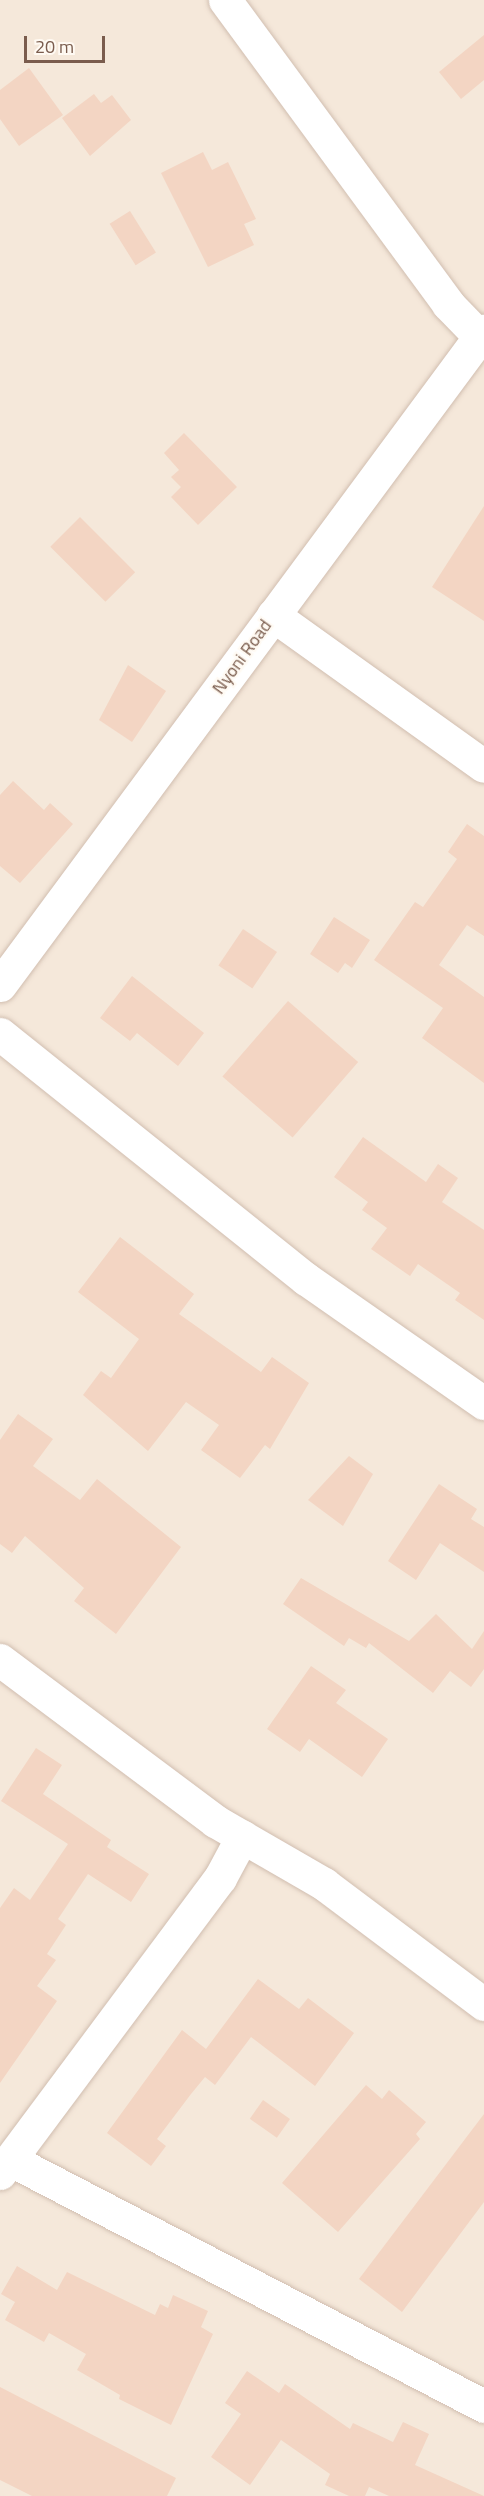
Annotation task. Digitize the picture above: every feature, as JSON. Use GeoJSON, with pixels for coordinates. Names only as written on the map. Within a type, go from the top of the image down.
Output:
{"type":"FeatureCollection","features":[{"type":"Feature","properties":{"kind":"street"},"geometry":{"type":"LineString","coordinates":[[225,0],[448,304],[482,334]]}},
{"type":"Feature","properties":{"kind":"street","name":"Nyoni Road"},"geometry":{"type":"LineString","coordinates":[[0,984],[482,334]]}},
{"type":"Feature","properties":{"kind":"street"},"geometry":{"type":"LineString","coordinates":[[273,615],[484,766]]}},
{"type":"Feature","properties":{"kind":"street"},"geometry":{"type":"LineString","coordinates":[[0,1034],[306,1279],[484,1403]]}},
{"type":"Feature","properties":{"kind":"street"},"geometry":{"type":"LineString","coordinates":[[0,1660],[242,1837],[324,1884],[484,2004]]}},
{"type":"Feature","properties":{"kind":"street"},"geometry":{"type":"LineString","coordinates":[[242,1837],[220,1878],[5,2166],[484,2406]]}},
{"type":"Feature","properties":{"kind":"shaded area"},"geometry":{"type":"Polygon","coordinates":[[[0,0],[484,0],[484,2496],[0,2496],[0,0]]]}},
{"type":"Feature","properties":{"kind":"building"},"geometry":{"type":"Polygon","coordinates":[[[484,35],[484,80],[461,99],[439,72],[484,35]]]}},
{"type":"Feature","properties":{"kind":"building"},"geometry":{"type":"Polygon","coordinates":[[[29,68],[63,115],[19,146],[0,119],[0,90],[29,68]]]}},
{"type":"Feature","properties":{"kind":"building"},"geometry":{"type":"Polygon","coordinates":[[[94,94],[101,103],[112,95],[131,120],[90,156],[62,118],[94,94]]]}},
{"type":"Feature","properties":{"kind":"building"},"geometry":{"type":"Polygon","coordinates":[[[203,152],[212,170],[228,162],[256,219],[244,224],[254,245],[208,267],[161,173],[203,152]]]}},
{"type":"Feature","properties":{"kind":"building"},"geometry":{"type":"Polygon","coordinates":[[[130,211],[156,253],[136,265],[110,224],[130,211]]]}},
{"type":"Feature","properties":{"kind":"building"},"geometry":{"type":"Polygon","coordinates":[[[184,433],[237,487],[198,525],[171,497],[181,487],[171,477],[179,470],[164,453],[184,433]]]}},
{"type":"Feature","properties":{"kind":"building"},"geometry":{"type":"Polygon","coordinates":[[[484,506],[484,621],[432,587],[484,506]]]}},
{"type":"Feature","properties":{"kind":"building"},"geometry":{"type":"Polygon","coordinates":[[[80,517],[135,572],[105,602],[50,547],[80,517]]]}},
{"type":"Feature","properties":{"kind":"building"},"geometry":{"type":"Polygon","coordinates":[[[128,665],[166,691],[132,742],[99,720],[128,665]]]}},
{"type":"Feature","properties":{"kind":"building"},"geometry":{"type":"Polygon","coordinates":[[[13,781],[44,810],[50,803],[73,824],[20,883],[0,866],[0,795],[13,781]]]}},
{"type":"Feature","properties":{"kind":"building"},"geometry":{"type":"Polygon","coordinates":[[[467,824],[484,836],[484,936],[467,925],[439,965],[484,997],[484,1083],[422,1038],[443,1008],[374,960],[415,902],[423,907],[457,859],[448,852],[467,824]]]}},
{"type":"Feature","properties":{"kind":"building"},"geometry":{"type":"Polygon","coordinates":[[[334,917],[370,940],[352,968],[345,963],[338,973],[310,954],[334,917]]]}},
{"type":"Feature","properties":{"kind":"building"},"geometry":{"type":"Polygon","coordinates":[[[243,929],[277,952],[252,988],[218,965],[243,929]]]}},
{"type":"Feature","properties":{"kind":"building"},"geometry":{"type":"Polygon","coordinates":[[[132,976],[204,1033],[178,1066],[137,1033],[130,1041],[100,1018],[132,976]]]}},
{"type":"Feature","properties":{"kind":"building"},"geometry":{"type":"Polygon","coordinates":[[[288,1001],[358,1062],[293,1137],[222,1076],[288,1001]]]}},
{"type":"Feature","properties":{"kind":"building"},"geometry":{"type":"Polygon","coordinates":[[[363,1137],[426,1182],[438,1164],[458,1178],[442,1202],[484,1230],[484,1320],[455,1300],[460,1293],[418,1264],[410,1276],[371,1249],[387,1228],[362,1210],[368,1202],[334,1177],[363,1137]]]}},
{"type":"Feature","properties":{"kind":"building"},"geometry":{"type":"Polygon","coordinates":[[[120,1237],[194,1294],[179,1314],[261,1372],[272,1357],[309,1383],[270,1449],[265,1445],[240,1478],[201,1450],[219,1425],[186,1402],[148,1451],[83,1395],[101,1371],[111,1378],[139,1339],[78,1292],[120,1237]]]}},
{"type":"Feature","properties":{"kind":"building"},"geometry":{"type":"Polygon","coordinates":[[[18,1414],[53,1439],[33,1466],[80,1500],[97,1479],[181,1547],[116,1634],[74,1601],[84,1588],[25,1536],[12,1553],[0,1544],[0,1440],[18,1414]]]}},
{"type":"Feature","properties":{"kind":"building"},"geometry":{"type":"Polygon","coordinates":[[[349,1456],[373,1474],[343,1526],[308,1500],[349,1456]]]}},
{"type":"Feature","properties":{"kind":"building"},"geometry":{"type":"Polygon","coordinates":[[[439,1484],[477,1509],[471,1519],[484,1527],[484,1572],[440,1543],[416,1580],[388,1561],[439,1484]]]}},
{"type":"Feature","properties":{"kind":"building"},"geometry":{"type":"Polygon","coordinates":[[[301,1578],[409,1641],[436,1614],[472,1649],[484,1631],[484,1669],[471,1687],[450,1671],[433,1693],[369,1643],[366,1648],[349,1638],[344,1646],[283,1604],[301,1578]]]}},
{"type":"Feature","properties":{"kind":"building"},"geometry":{"type":"Polygon","coordinates":[[[311,1666],[346,1690],[336,1703],[388,1739],[362,1777],[309,1739],[300,1752],[267,1729],[311,1666]]]}},
{"type":"Feature","properties":{"kind":"building"},"geometry":{"type":"Polygon","coordinates":[[[36,1748],[62,1765],[43,1794],[111,1840],[107,1847],[149,1874],[131,1902],[88,1874],[58,1919],[66,1925],[47,1954],[56,1960],[37,1986],[57,2001],[0,2083],[0,1908],[14,1888],[30,1900],[68,1844],[1,1801],[36,1748]]]}},
{"type":"Feature","properties":{"kind":"building"},"geometry":{"type":"Polygon","coordinates":[[[258,1979],[299,2009],[308,1998],[354,2033],[315,2086],[251,2037],[215,2085],[205,2077],[191,2094],[157,2139],[166,2146],[151,2166],[107,2133],[182,2030],[206,2049],[258,1979]]]}},
{"type":"Feature","properties":{"kind":"building"},"geometry":{"type":"Polygon","coordinates":[[[366,2085],[382,2099],[389,2090],[426,2122],[416,2134],[420,2139],[338,2232],[282,2183],[366,2085]]]}},
{"type":"Feature","properties":{"kind":"building"},"geometry":{"type":"Polygon","coordinates":[[[263,2100],[290,2119],[277,2138],[250,2119],[263,2100]]]}},
{"type":"Feature","properties":{"kind":"building"},"geometry":{"type":"Polygon","coordinates":[[[484,2114],[484,2202],[402,2312],[359,2279],[484,2114]]]}},
{"type":"Feature","properties":{"kind":"building"},"geometry":{"type":"Polygon","coordinates":[[[17,2266],[57,2290],[67,2272],[155,2315],[160,2304],[168,2308],[173,2295],[208,2311],[201,2327],[213,2334],[171,2425],[119,2399],[120,2395],[77,2370],[86,2354],[49,2333],[44,2342],[5,2320],[15,2302],[1,2294],[17,2266]]]}},
{"type":"Feature","properties":{"kind":"building"},"geometry":{"type":"Polygon","coordinates":[[[247,2371],[279,2393],[285,2384],[350,2429],[353,2423],[393,2442],[403,2422],[429,2434],[415,2465],[484,2496],[389,2496],[369,2487],[365,2496],[349,2496],[325,2485],[330,2474],[281,2440],[250,2485],[211,2457],[241,2414],[225,2403],[247,2371]]]}},
{"type":"Feature","properties":{"kind":"building"},"geometry":{"type":"Polygon","coordinates":[[[0,2387],[176,2478],[167,2496],[32,2496],[0,2480],[0,2387]]]}}]}
